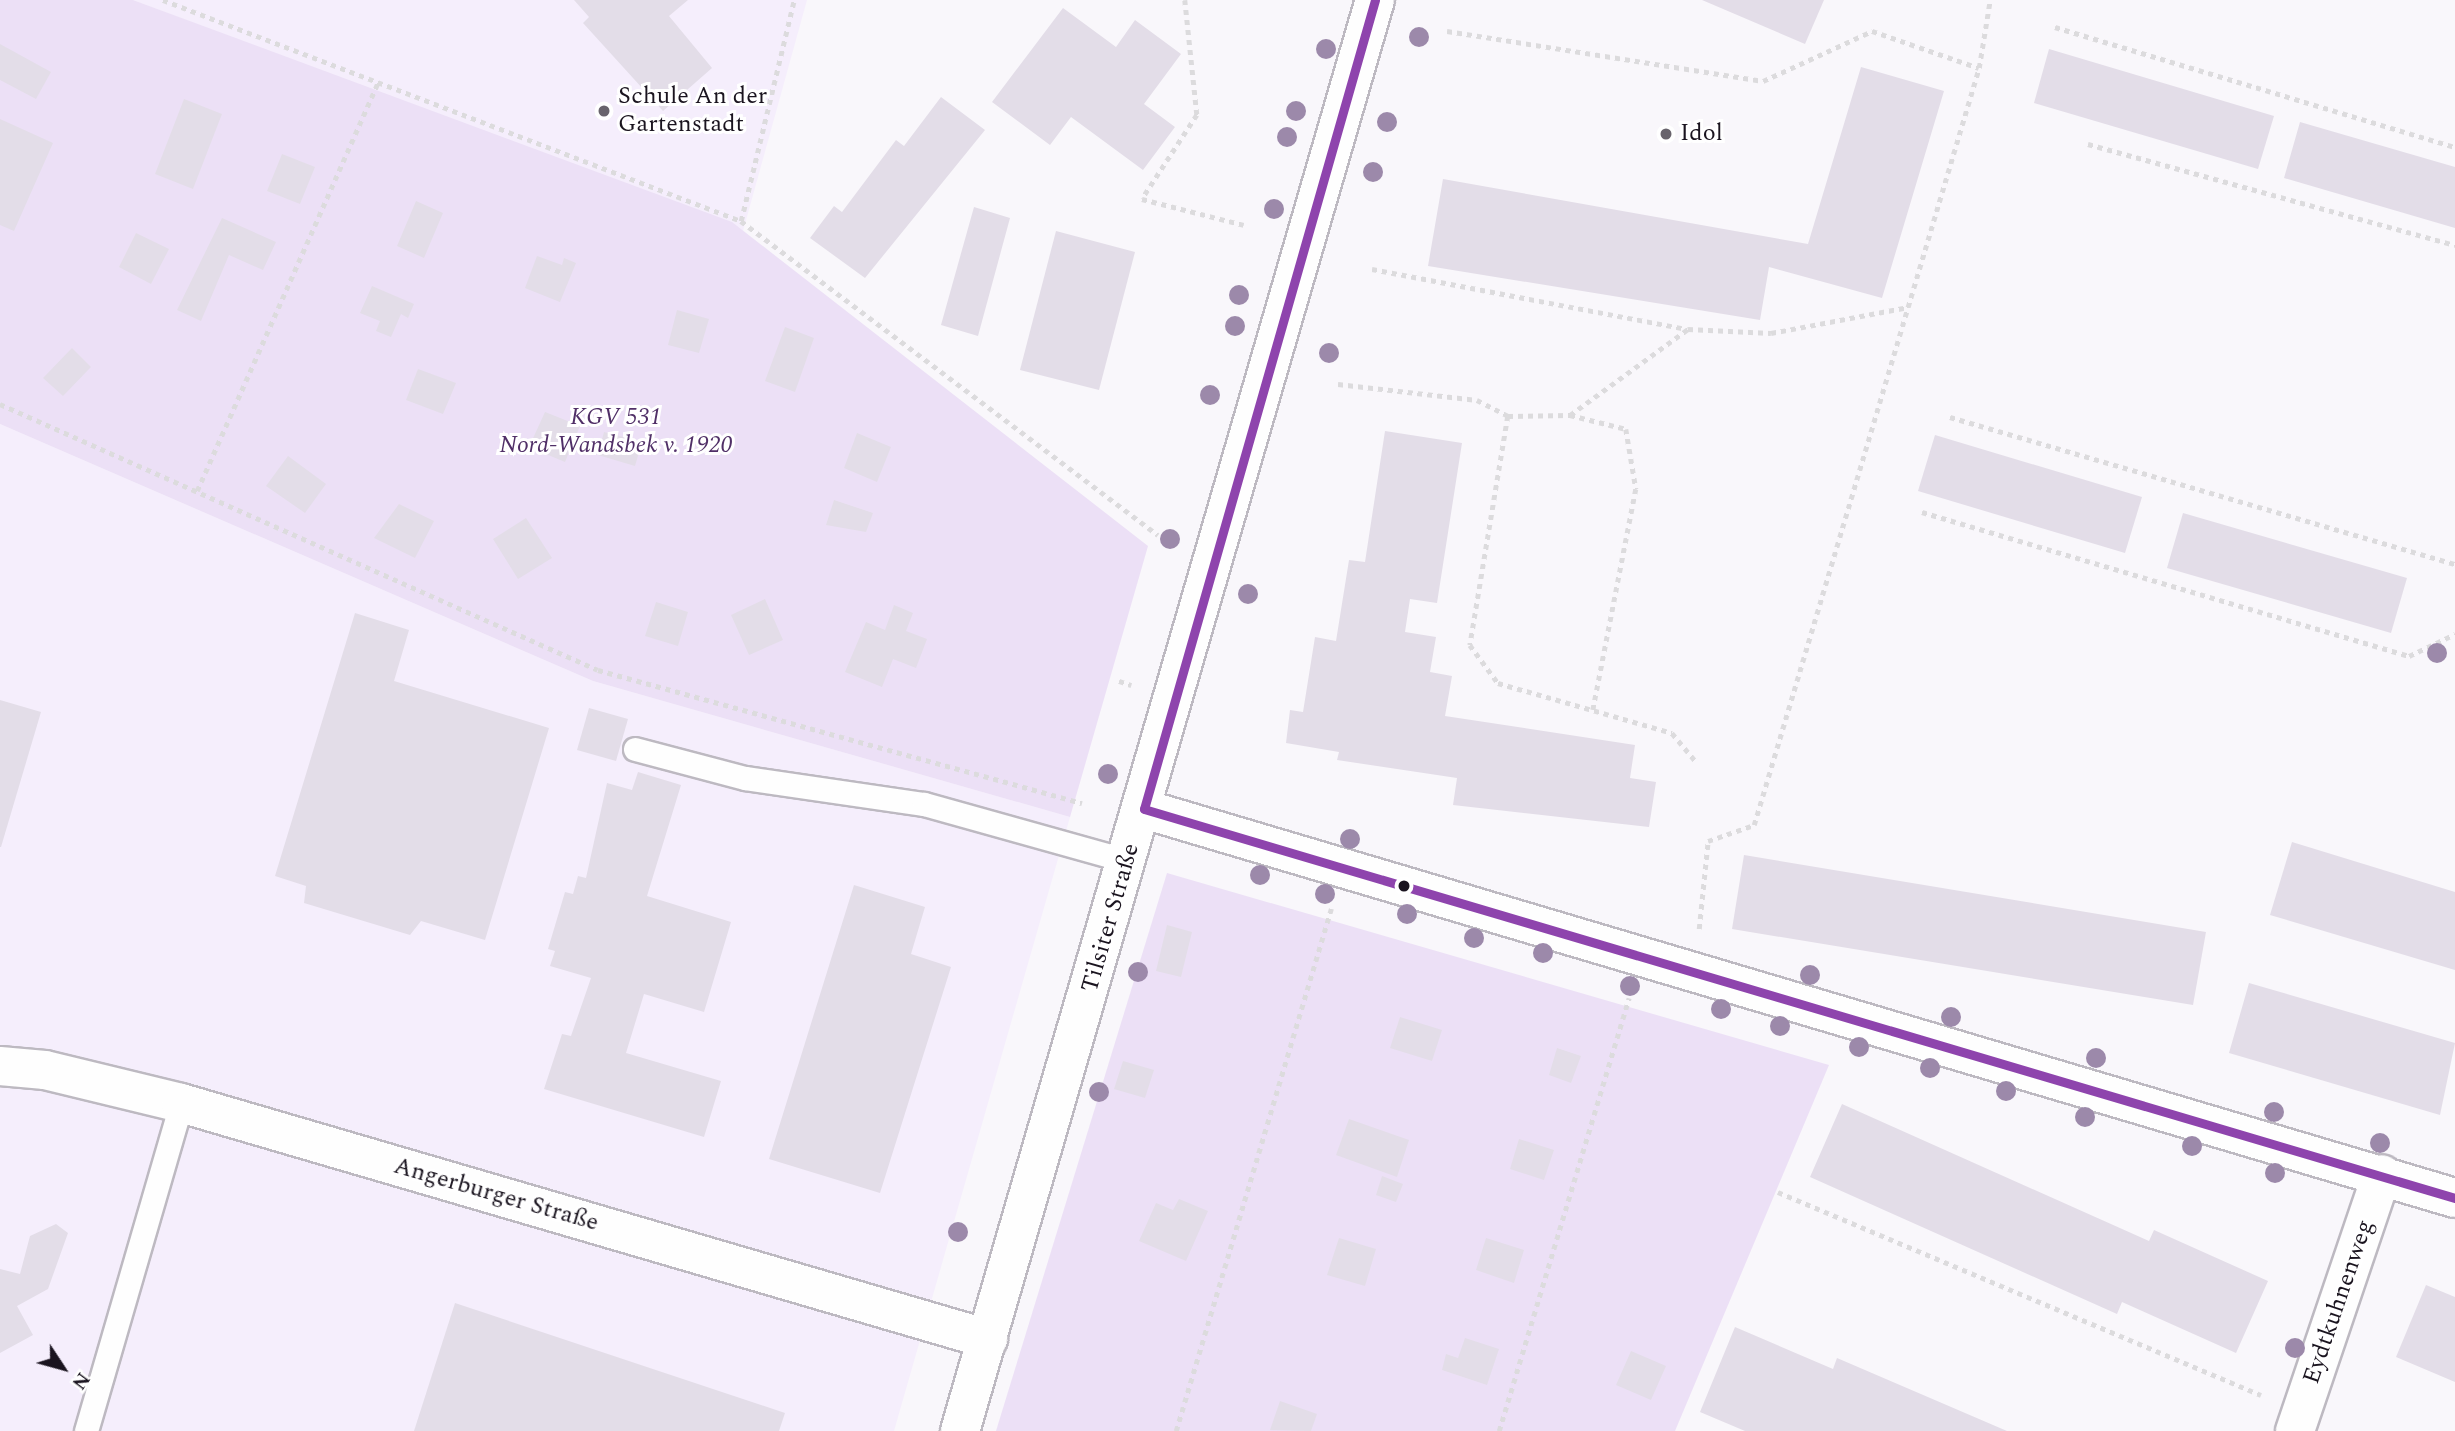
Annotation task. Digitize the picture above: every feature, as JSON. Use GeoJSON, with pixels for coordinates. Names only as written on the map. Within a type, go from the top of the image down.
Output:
{"type":"FeatureCollection","features":[{"type":"Feature","properties":{"kind":"street","name":"Tilsiter Straße"},"geometry":{"type":"LineString","coordinates":[[960,1431],[1144,809],[1375,0]]}},
{"type":"Feature","properties":{"kind":"street"},"geometry":{"type":"LineString","coordinates":[[1144,809],[2382,1174],[2455,1198]]}},
{"type":"Feature","properties":{"kind":"street","name":"Angerburger Straße"},"geometry":{"type":"LineString","coordinates":[[0,1066],[45,1070],[181,1103],[988,1339]]}},
{"type":"Feature","properties":{"kind":"street","name":"Eydtkuhnenweg"},"geometry":{"type":"LineString","coordinates":[[2298,1422],[2382,1174]]}},
{"type":"Feature","properties":{"kind":"lane"},"geometry":{"type":"LineString","coordinates":[[635,749],[746,778],[924,804],[1128,861]]}},
{"type":"Feature","properties":{"kind":"lane"},"geometry":{"type":"LineString","coordinates":[[86,1431],[181,1103]]}},
{"type":"Feature","properties":{"kind":"path"},"geometry":{"type":"LineString","coordinates":[[163,0],[379,80],[741,221],[1158,535]]}},
{"type":"Feature","properties":{"kind":"path"},"geometry":{"type":"LineString","coordinates":[[741,221],[794,0]]}},
{"type":"Feature","properties":{"kind":"path"},"geometry":{"type":"LineString","coordinates":[[1185,0],[1197,115],[1142,199],[1244,225]]}},
{"type":"Feature","properties":{"kind":"path"},"geometry":{"type":"LineString","coordinates":[[1699,929],[1708,841],[1754,825],[1979,68],[1990,0]]}},
{"type":"Feature","properties":{"kind":"path"},"geometry":{"type":"LineString","coordinates":[[2055,27],[2455,147]]}},
{"type":"Feature","properties":{"kind":"path"},"geometry":{"type":"LineString","coordinates":[[1447,31],[1763,81],[1872,31],[1979,68]]}},
{"type":"Feature","properties":{"kind":"path"},"geometry":{"type":"LineString","coordinates":[[197,491],[379,80]]}},
{"type":"Feature","properties":{"kind":"path"},"geometry":{"type":"LineString","coordinates":[[2088,144],[2455,245]]}},
{"type":"Feature","properties":{"kind":"path"},"geometry":{"type":"LineString","coordinates":[[1372,269],[1688,329],[1771,333],[1909,307]]}},
{"type":"Feature","properties":{"kind":"path"},"geometry":{"type":"LineString","coordinates":[[1570,415],[1688,329]]}},
{"type":"Feature","properties":{"kind":"path"},"geometry":{"type":"LineString","coordinates":[[1338,384],[1477,400],[1508,416],[1570,415],[1626,429],[1636,489],[1593,710]]}},
{"type":"Feature","properties":{"kind":"path"},"geometry":{"type":"LineString","coordinates":[[0,404],[598,670],[1082,803]]}},
{"type":"Feature","properties":{"kind":"path"},"geometry":{"type":"LineString","coordinates":[[1508,416],[1470,645],[1498,683],[1672,733],[1696,762]]}},
{"type":"Feature","properties":{"kind":"path"},"geometry":{"type":"LineString","coordinates":[[1950,417],[2455,564]]}},
{"type":"Feature","properties":{"kind":"path"},"geometry":{"type":"LineString","coordinates":[[1923,512],[2409,656],[2455,634]]}},
{"type":"Feature","properties":{"kind":"path"},"geometry":{"type":"LineString","coordinates":[[1176,1431],[1333,905]]}},
{"type":"Feature","properties":{"kind":"path"},"geometry":{"type":"LineString","coordinates":[[1499,1431],[1630,997]]}},
{"type":"Feature","properties":{"kind":"path"},"geometry":{"type":"LineString","coordinates":[[1778,1192],[2298,1422]]}},
{"type":"Feature","properties":{"kind":"shaded area","name":"Schule An der Gartenstadt"},"geometry":{"type":"Polygon","coordinates":[[[133,0],[807,0],[743,231],[133,0]]]}},
{"type":"Feature","properties":{"kind":"shaded area"},"geometry":{"type":"Polygon","coordinates":[[[0,424],[593,681],[1070,817],[894,1431],[0,1431],[0,424]]]}},
{"type":"Feature","properties":{"kind":"green space","name":"KGV 531 Nord-Wandsbek v. 1920"},"geometry":{"type":"Polygon","coordinates":[[[0,0],[133,0],[732,222],[1148,546],[1070,817],[593,681],[0,424],[0,0]]]}},
{"type":"Feature","properties":{"kind":"green space"},"geometry":{"type":"Polygon","coordinates":[[[1167,873],[1829,1065],[1675,1431],[996,1431],[1167,873]]]}},
{"type":"Feature","properties":{"kind":"building"},"geometry":{"type":"Polygon","coordinates":[[[574,0],[688,0],[669,16],[712,68],[663,111],[583,23],[589,17],[574,0]]]}},
{"type":"Feature","properties":{"kind":"building"},"geometry":{"type":"Polygon","coordinates":[[[1702,0],[1824,0],[1805,44],[1702,0]]]}},
{"type":"Feature","properties":{"kind":"building"},"geometry":{"type":"Polygon","coordinates":[[[1063,8],[1116,47],[1135,20],[1181,54],[1144,104],[1175,127],[1143,170],[1071,117],[1050,145],[992,102],[1063,8]]]}},
{"type":"Feature","properties":{"kind":"building"},"geometry":{"type":"Polygon","coordinates":[[[0,44],[51,72],[36,99],[0,80],[0,44]]]}},
{"type":"Feature","properties":{"kind":"building"},"geometry":{"type":"Polygon","coordinates":[[[2049,49],[2274,116],[2258,169],[2034,103],[2049,49]]]}},
{"type":"Feature","properties":{"kind":"building"},"geometry":{"type":"Polygon","coordinates":[[[1861,67],[1944,91],[1882,298],[1769,267],[1760,320],[1428,266],[1443,179],[1808,244],[1861,67]]]}},
{"type":"Feature","properties":{"kind":"building"},"geometry":{"type":"Polygon","coordinates":[[[941,97],[985,130],[865,278],[810,238],[834,206],[842,212],[896,140],[904,146],[941,97]]]}},
{"type":"Feature","properties":{"kind":"building"},"geometry":{"type":"Polygon","coordinates":[[[184,99],[222,114],[193,189],[155,174],[184,99]]]}},
{"type":"Feature","properties":{"kind":"building"},"geometry":{"type":"Polygon","coordinates":[[[0,119],[53,143],[14,231],[0,225],[0,119]]]}},
{"type":"Feature","properties":{"kind":"building"},"geometry":{"type":"Polygon","coordinates":[[[2300,122],[2455,167],[2455,228],[2284,178],[2300,122]]]}},
{"type":"Feature","properties":{"kind":"building"},"geometry":{"type":"Polygon","coordinates":[[[282,154],[315,167],[300,204],[267,191],[282,154]]]}},
{"type":"Feature","properties":{"kind":"building"},"geometry":{"type":"Polygon","coordinates":[[[416,201],[443,213],[424,258],[397,246],[416,201]]]}},
{"type":"Feature","properties":{"kind":"building"},"geometry":{"type":"Polygon","coordinates":[[[974,207],[1010,218],[978,336],[941,325],[974,207]]]}},
{"type":"Feature","properties":{"kind":"building"},"geometry":{"type":"Polygon","coordinates":[[[222,218],[276,242],[263,270],[229,255],[201,321],[177,310],[222,218]]]}},
{"type":"Feature","properties":{"kind":"building"},"geometry":{"type":"Polygon","coordinates":[[[1056,231],[1135,252],[1099,390],[1020,370],[1056,231]]]}},
{"type":"Feature","properties":{"kind":"building"},"geometry":{"type":"Polygon","coordinates":[[[136,233],[169,249],[151,284],[119,267],[136,233]]]}},
{"type":"Feature","properties":{"kind":"building"},"geometry":{"type":"Polygon","coordinates":[[[537,256],[562,265],[564,258],[576,263],[560,302],[525,288],[537,256]]]}},
{"type":"Feature","properties":{"kind":"building"},"geometry":{"type":"Polygon","coordinates":[[[372,286],[414,304],[408,318],[401,314],[391,337],[376,331],[380,321],[360,313],[372,286]]]}},
{"type":"Feature","properties":{"kind":"building"},"geometry":{"type":"Polygon","coordinates":[[[677,310],[709,319],[699,353],[668,345],[677,310]]]}},
{"type":"Feature","properties":{"kind":"building"},"geometry":{"type":"Polygon","coordinates":[[[785,327],[814,338],[795,392],[765,381],[785,327]]]}},
{"type":"Feature","properties":{"kind":"building"},"geometry":{"type":"Polygon","coordinates":[[[72,348],[91,367],[63,396],[43,378],[72,348]]]}},
{"type":"Feature","properties":{"kind":"building"},"geometry":{"type":"Polygon","coordinates":[[[418,369],[456,383],[443,414],[406,400],[418,369]]]}},
{"type":"Feature","properties":{"kind":"building"},"geometry":{"type":"Polygon","coordinates":[[[545,412],[580,426],[565,462],[529,447],[545,412]]]}},
{"type":"Feature","properties":{"kind":"building"},"geometry":{"type":"Polygon","coordinates":[[[1385,431],[1462,443],[1437,603],[1410,599],[1405,632],[1436,637],[1430,672],[1452,676],[1445,716],[1635,745],[1630,778],[1656,782],[1649,827],[1453,805],[1457,778],[1337,760],[1339,752],[1286,743],[1290,710],[1303,712],[1315,637],[1336,641],[1349,560],[1365,562],[1385,431]]]}},
{"type":"Feature","properties":{"kind":"building"},"geometry":{"type":"Polygon","coordinates":[[[604,432],[642,442],[635,466],[598,455],[604,432]]]}},
{"type":"Feature","properties":{"kind":"building"},"geometry":{"type":"Polygon","coordinates":[[[857,433],[891,447],[877,482],[844,468],[857,433]]]}},
{"type":"Feature","properties":{"kind":"building"},"geometry":{"type":"Polygon","coordinates":[[[1935,435],[2142,497],[2125,553],[1918,491],[1935,435]]]}},
{"type":"Feature","properties":{"kind":"building"},"geometry":{"type":"Polygon","coordinates":[[[288,456],[326,484],[305,513],[266,486],[288,456]]]}},
{"type":"Feature","properties":{"kind":"building"},"geometry":{"type":"Polygon","coordinates":[[[834,500],[873,513],[866,532],[826,525],[834,500]]]}},
{"type":"Feature","properties":{"kind":"building"},"geometry":{"type":"Polygon","coordinates":[[[399,504],[434,521],[415,558],[374,538],[399,504]]]}},
{"type":"Feature","properties":{"kind":"building"},"geometry":{"type":"Polygon","coordinates":[[[2183,513],[2407,578],[2391,633],[2167,568],[2183,513]]]}},
{"type":"Feature","properties":{"kind":"building"},"geometry":{"type":"Polygon","coordinates":[[[526,518],[552,558],[518,579],[493,539],[526,518]]]}},
{"type":"Feature","properties":{"kind":"building"},"geometry":{"type":"Polygon","coordinates":[[[765,599],[783,640],[749,655],[731,615],[765,599]]]}},
{"type":"Feature","properties":{"kind":"building"},"geometry":{"type":"Polygon","coordinates":[[[656,602],[688,612],[678,646],[645,636],[656,602]]]}},
{"type":"Feature","properties":{"kind":"building"},"geometry":{"type":"Polygon","coordinates":[[[894,605],[913,613],[906,631],[927,639],[916,668],[893,659],[882,687],[845,672],[866,622],[885,630],[894,605]]]}},
{"type":"Feature","properties":{"kind":"building"},"geometry":{"type":"Polygon","coordinates":[[[355,613],[409,630],[394,681],[549,728],[485,940],[421,921],[410,935],[304,903],[306,886],[275,876],[355,613]]]}},
{"type":"Feature","properties":{"kind":"building"},"geometry":{"type":"Polygon","coordinates":[[[0,700],[41,712],[1,847],[0,847],[0,700]]]}},
{"type":"Feature","properties":{"kind":"building"},"geometry":{"type":"Polygon","coordinates":[[[589,708],[628,719],[616,761],[577,750],[589,708]]]}},
{"type":"Feature","properties":{"kind":"building"},"geometry":{"type":"Polygon","coordinates":[[[638,772],[681,785],[647,896],[731,922],[704,1012],[644,994],[626,1053],[721,1081],[704,1137],[544,1089],[562,1034],[571,1036],[591,978],[550,966],[555,951],[548,949],[565,892],[573,894],[578,876],[586,878],[607,783],[632,790],[638,772]]]}},
{"type":"Feature","properties":{"kind":"building"},"geometry":{"type":"Polygon","coordinates":[[[2292,842],[2455,892],[2455,970],[2270,915],[2292,842]]]}},
{"type":"Feature","properties":{"kind":"building"},"geometry":{"type":"Polygon","coordinates":[[[1744,855],[2206,932],[2193,1005],[1732,929],[1744,855]]]}},
{"type":"Feature","properties":{"kind":"building"},"geometry":{"type":"Polygon","coordinates":[[[854,885],[925,907],[911,954],[951,967],[880,1193],[769,1159],[854,885]]]}},
{"type":"Feature","properties":{"kind":"building"},"geometry":{"type":"Polygon","coordinates":[[[1167,925],[1192,932],[1181,977],[1156,971],[1167,925]]]}},
{"type":"Feature","properties":{"kind":"building"},"geometry":{"type":"Polygon","coordinates":[[[2249,983],[2455,1043],[2440,1115],[2229,1053],[2249,983]]]}},
{"type":"Feature","properties":{"kind":"building"},"geometry":{"type":"Polygon","coordinates":[[[1400,1017],[1442,1030],[1432,1061],[1390,1048],[1400,1017]]]}},
{"type":"Feature","properties":{"kind":"building"},"geometry":{"type":"Polygon","coordinates":[[[1557,1048],[1581,1056],[1571,1083],[1549,1075],[1557,1048]]]}},
{"type":"Feature","properties":{"kind":"building"},"geometry":{"type":"Polygon","coordinates":[[[1123,1061],[1154,1070],[1145,1098],[1114,1089],[1123,1061]]]}},
{"type":"Feature","properties":{"kind":"building"},"geometry":{"type":"Polygon","coordinates":[[[1842,1104],[2149,1241],[2154,1230],[2268,1281],[2236,1353],[2122,1302],[2117,1314],[1810,1177],[1842,1104]]]}},
{"type":"Feature","properties":{"kind":"building"},"geometry":{"type":"Polygon","coordinates":[[[1349,1119],[1409,1140],[1397,1177],[1336,1155],[1349,1119]]]}},
{"type":"Feature","properties":{"kind":"building"},"geometry":{"type":"Polygon","coordinates":[[[1519,1139],[1554,1150],[1544,1180],[1510,1169],[1519,1139]]]}},
{"type":"Feature","properties":{"kind":"building"},"geometry":{"type":"Polygon","coordinates":[[[1382,1176],[1403,1184],[1396,1202],[1376,1195],[1382,1176]]]}},
{"type":"Feature","properties":{"kind":"building"},"geometry":{"type":"Polygon","coordinates":[[[1179,1199],[1208,1211],[1186,1261],[1139,1241],[1156,1203],[1173,1210],[1179,1199]]]}},
{"type":"Feature","properties":{"kind":"building"},"geometry":{"type":"Polygon","coordinates":[[[56,1224],[68,1233],[48,1289],[17,1306],[33,1335],[0,1353],[0,1269],[20,1274],[30,1236],[56,1224]]]}},
{"type":"Feature","properties":{"kind":"building"},"geometry":{"type":"Polygon","coordinates":[[[1339,1238],[1376,1249],[1365,1286],[1327,1275],[1339,1238]]]}},
{"type":"Feature","properties":{"kind":"building"},"geometry":{"type":"Polygon","coordinates":[[[1486,1238],[1524,1250],[1514,1283],[1476,1270],[1486,1238]]]}},
{"type":"Feature","properties":{"kind":"building"},"geometry":{"type":"Polygon","coordinates":[[[2426,1285],[2455,1297],[2455,1382],[2396,1357],[2426,1285]]]}},
{"type":"Feature","properties":{"kind":"building"},"geometry":{"type":"Polygon","coordinates":[[[455,1303],[785,1413],[779,1431],[414,1431],[455,1303]]]}},
{"type":"Feature","properties":{"kind":"building"},"geometry":{"type":"Polygon","coordinates":[[[1735,1327],[1833,1369],[1837,1358],[2007,1431],[1745,1431],[1700,1412],[1735,1327]]]}},
{"type":"Feature","properties":{"kind":"building"},"geometry":{"type":"Polygon","coordinates":[[[1465,1338],[1499,1349],[1487,1385],[1442,1370],[1446,1354],[1458,1358],[1465,1338]]]}},
{"type":"Feature","properties":{"kind":"building"},"geometry":{"type":"Polygon","coordinates":[[[1631,1351],[1666,1366],[1651,1400],[1616,1385],[1631,1351]]]}},
{"type":"Feature","properties":{"kind":"building"},"geometry":{"type":"Polygon","coordinates":[[[1280,1401],[1317,1414],[1311,1431],[1270,1430],[1280,1401]]]}},
{"type":"Feature","properties":{"kind":"transit line"},"geometry":{"type":"LineString","coordinates":[[1375,0],[1144,809],[2455,1198]]}},
{"type":"Feature","properties":{"kind":"place","name":"Schule An der Gartenstadt"},"geometry":{"type":"Point","coordinates":[604,111]}},
{"type":"Feature","properties":{"kind":"place","name":"Idol"},"geometry":{"type":"Point","coordinates":[1666,134]}}]}
